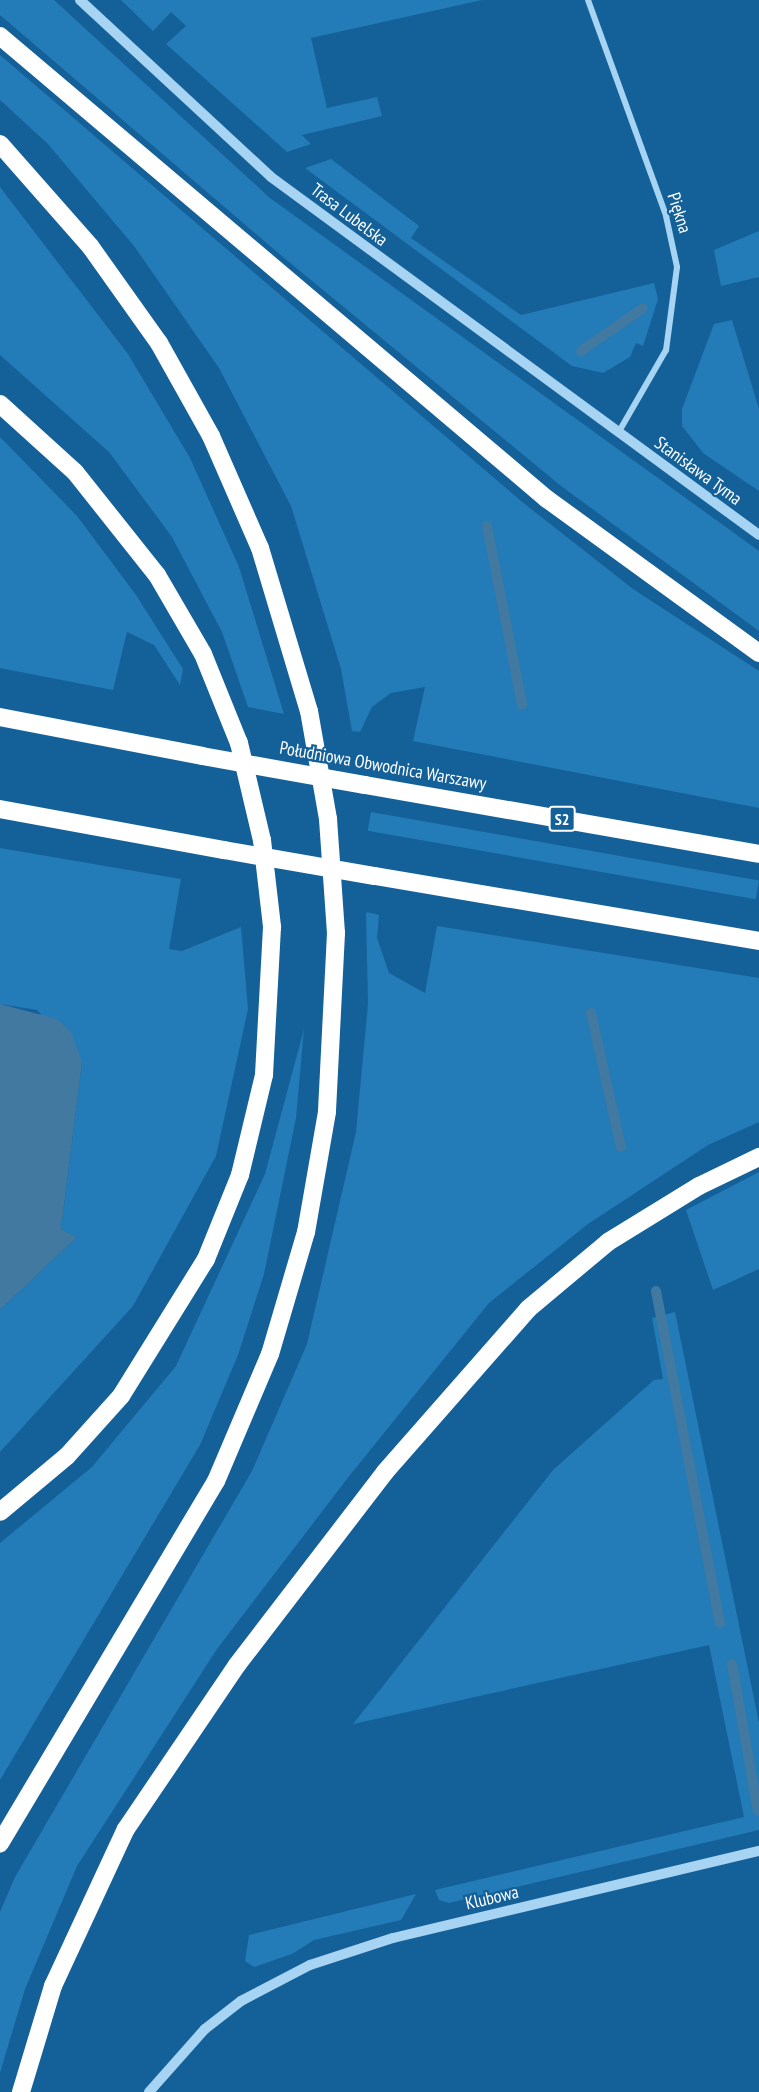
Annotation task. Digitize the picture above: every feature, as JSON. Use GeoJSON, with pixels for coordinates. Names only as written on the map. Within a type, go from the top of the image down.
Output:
{"type":"FeatureCollection","features":[{"type":"Feature","properties":{"kind":"highway"},"geometry":{"type":"LineString","coordinates":[[0,36],[547,499],[759,653]]}},
{"type":"Feature","properties":{"kind":"highway"},"geometry":{"type":"LineString","coordinates":[[0,144],[90,246],[159,343],[211,436],[260,548],[309,711],[328,819],[336,933],[327,1112],[306,1232],[270,1354],[216,1481],[0,1844]]}},
{"type":"Feature","properties":{"kind":"highway"},"geometry":{"type":"LineString","coordinates":[[0,404],[75,472],[156,575],[203,654],[242,754],[262,840],[272,938],[264,1075],[240,1175],[206,1260],[121,1396],[67,1456],[0,1512]]}},
{"type":"Feature","properties":{"kind":"highway","name":"Południowa Obwodnica Warszawy"},"geometry":{"type":"LineString","coordinates":[[0,717],[202,756],[759,854]]}},
{"type":"Feature","properties":{"kind":"highway"},"geometry":{"type":"LineString","coordinates":[[0,809],[759,941]]}},
{"type":"Feature","properties":{"kind":"highway"},"geometry":{"type":"LineString","coordinates":[[21,2092],[53,1986],[126,1829],[237,1665],[385,1472],[528,1309],[608,1242],[699,1186],[759,1157]]}},
{"type":"Feature","properties":{"kind":"street","name":"Trasa Lubelska"},"geometry":{"type":"LineString","coordinates":[[80,0],[272,177],[618,433]]}},
{"type":"Feature","properties":{"kind":"street","name":"Piękna"},"geometry":{"type":"LineString","coordinates":[[588,0],[666,216],[677,267],[666,350],[618,433]]}},
{"type":"Feature","properties":{"kind":"street","name":"Stanisława Tyma"},"geometry":{"type":"LineString","coordinates":[[618,433],[759,535]]}},
{"type":"Feature","properties":{"kind":"street","name":"Klubowa"},"geometry":{"type":"LineString","coordinates":[[149,2092],[205,2029],[241,2001],[310,1965],[393,1938],[759,1851]]}},
{"type":"Feature","properties":{"kind":"shaded area"},"geometry":{"type":"Polygon","coordinates":[[[0,0],[54,0],[270,198],[759,551],[759,631],[561,486],[283,257],[0,15],[0,0]]]}},
{"type":"Feature","properties":{"kind":"shaded area"},"geometry":{"type":"Polygon","coordinates":[[[121,0],[482,0],[311,38],[327,108],[377,97],[382,116],[302,135],[311,144],[287,152],[166,44],[186,26],[171,12],[153,31],[121,0]]]}},
{"type":"Feature","properties":{"kind":"shaded area"},"geometry":{"type":"Polygon","coordinates":[[[0,55],[521,501],[633,589],[759,671],[759,808],[413,741],[425,687],[391,693],[372,707],[360,732],[352,731],[341,669],[291,506],[219,368],[134,246],[48,144],[0,100],[0,55]]]}},
{"type":"Feature","properties":{"kind":"shaded area"},"geometry":{"type":"Polygon","coordinates":[[[331,159],[419,226],[411,238],[521,315],[654,283],[658,299],[643,346],[636,343],[630,357],[603,373],[572,366],[305,168],[331,159]]]}},
{"type":"Feature","properties":{"kind":"shaded area"},"geometry":{"type":"Polygon","coordinates":[[[0,187],[128,354],[190,458],[239,567],[284,714],[248,707],[222,632],[172,537],[109,452],[0,355],[0,187]]]}},
{"type":"Feature","properties":{"kind":"shaded area"},"geometry":{"type":"Polygon","coordinates":[[[759,231],[759,277],[721,286],[714,250],[759,231]]]}},
{"type":"Feature","properties":{"kind":"shaded area"},"geometry":{"type":"Polygon","coordinates":[[[732,320],[759,409],[759,491],[703,453],[682,426],[682,409],[714,324],[732,320]]]}},
{"type":"Feature","properties":{"kind":"shaded area"},"geometry":{"type":"Polygon","coordinates":[[[0,437],[77,516],[136,595],[183,669],[180,685],[154,645],[127,632],[113,690],[0,668],[0,437]]]}},
{"type":"Feature","properties":{"kind":"shaded area"},"geometry":{"type":"Polygon","coordinates":[[[371,812],[759,880],[756,899],[368,831],[371,812]]]}},
{"type":"Feature","properties":{"kind":"shaded area"},"geometry":{"type":"Polygon","coordinates":[[[0,848],[181,879],[169,949],[182,951],[241,927],[248,1009],[216,1156],[133,1306],[0,1452],[0,1310],[77,1237],[61,1229],[82,1062],[37,1010],[0,1004],[0,848]]]}},
{"type":"Feature","properties":{"kind":"shaded area"},"geometry":{"type":"Polygon","coordinates":[[[366,912],[379,915],[377,938],[389,973],[425,993],[437,926],[759,978],[759,1122],[708,1145],[588,1224],[489,1303],[350,1475],[217,1649],[77,1866],[25,1989],[0,2073],[0,1912],[15,1877],[252,1471],[307,1344],[356,1132],[368,1004],[366,912]]]}},
{"type":"Feature","properties":{"kind":"shaded area"},"geometry":{"type":"Polygon","coordinates":[[[0,1004],[57,1019],[71,1032],[82,1062],[61,1229],[77,1237],[0,1310],[0,1004]]]}},
{"type":"Feature","properties":{"kind":"shaded area"},"geometry":{"type":"Polygon","coordinates":[[[304,1029],[296,1118],[264,1274],[238,1355],[200,1445],[0,1780],[0,1543],[92,1467],[176,1366],[265,1174],[304,1029]]]}},
{"type":"Feature","properties":{"kind":"shaded area"},"geometry":{"type":"Polygon","coordinates":[[[759,1172],[759,1269],[713,1290],[686,1210],[759,1172]]]}},
{"type":"Feature","properties":{"kind":"shaded area"},"geometry":{"type":"Polygon","coordinates":[[[675,1312],[759,1723],[759,1830],[449,1903],[439,1900],[435,1890],[744,1817],[709,1645],[353,1724],[553,1470],[654,1380],[663,1379],[652,1318],[675,1312]]]}},
{"type":"Feature","properties":{"kind":"shaded area"},"geometry":{"type":"Polygon","coordinates":[[[416,1894],[401,1920],[314,1940],[292,1954],[254,1967],[245,1961],[249,1935],[416,1894]]]}},
{"type":"Feature","properties":{"kind":"waterway"},"geometry":{"type":"LineString","coordinates":[[581,351],[643,308]]}},
{"type":"Feature","properties":{"kind":"waterway"},"geometry":{"type":"LineString","coordinates":[[487,526],[522,705]]}},
{"type":"Feature","properties":{"kind":"waterway"},"geometry":{"type":"LineString","coordinates":[[591,1013],[621,1147]]}},
{"type":"Feature","properties":{"kind":"waterway"},"geometry":{"type":"LineString","coordinates":[[656,1291],[720,1623]]}},
{"type":"Feature","properties":{"kind":"waterway"},"geometry":{"type":"LineString","coordinates":[[732,1664],[758,1811]]}}]}
